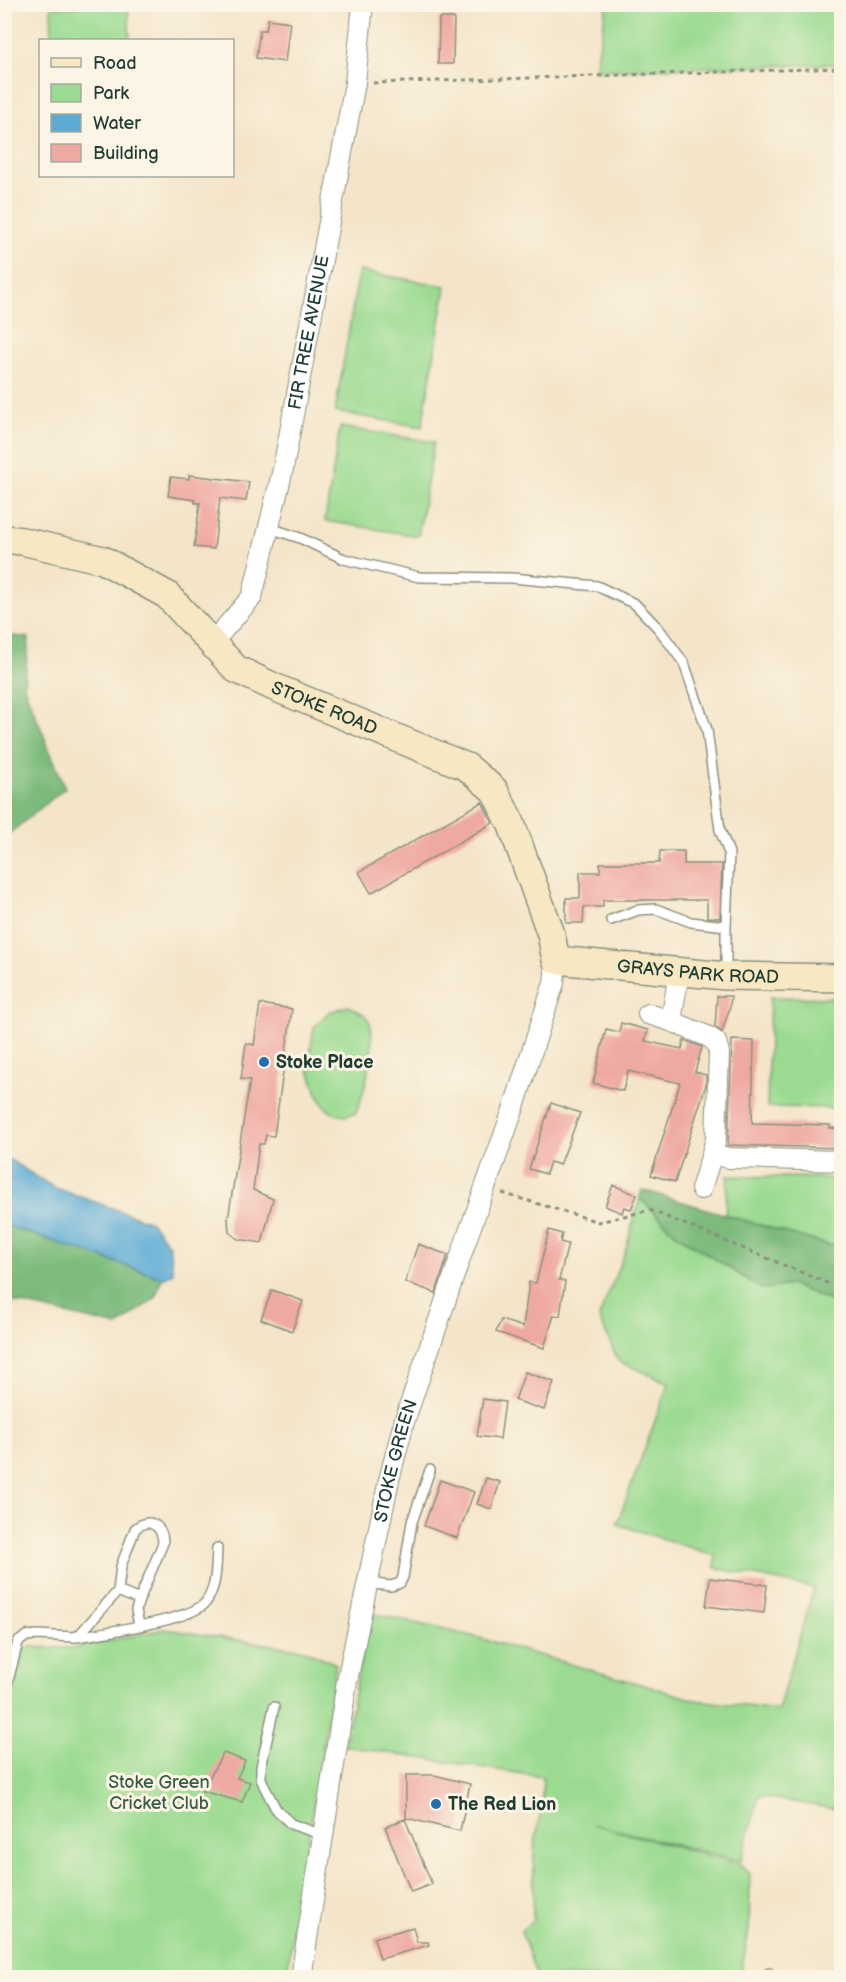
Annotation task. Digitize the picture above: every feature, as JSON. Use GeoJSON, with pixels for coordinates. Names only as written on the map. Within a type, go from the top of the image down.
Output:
{"type":"FeatureCollection","features":[{"type":"Feature","properties":{"kind":"main road","name":"STOKE ROAD"},"geometry":{"type":"LineString","coordinates":[[4,539],[103,560],[167,595],[236,669],[284,692],[467,766],[494,790],[512,823],[551,934],[556,960]]}},
{"type":"Feature","properties":{"kind":"main road","name":"GRAYS PARK ROAD"},"geometry":{"type":"LineString","coordinates":[[556,960],[726,976],[842,978]]}},
{"type":"Feature","properties":{"kind":"street","name":"FIR TREE AVENUE"},"geometry":{"type":"LineString","coordinates":[[211,644],[252,597],[270,528],[356,82],[363,4]]}},
{"type":"Feature","properties":{"kind":"street","name":"STOKE GREEN"},"geometry":{"type":"LineString","coordinates":[[301,1977],[347,1681],[389,1480],[404,1422],[512,1113],[554,983],[556,960]]}},
{"type":"Feature","properties":{"kind":"street"},"geometry":{"type":"LineString","coordinates":[[671,1020],[679,973]]}},
{"type":"Feature","properties":{"kind":"street"},"geometry":{"type":"LineString","coordinates":[[648,1014],[671,1020],[716,1042],[719,1053],[717,1127],[712,1154],[701,1189]]}},
{"type":"Feature","properties":{"kind":"street"},"geometry":{"type":"LineString","coordinates":[[712,1154],[729,1158],[842,1161]]}},
{"type":"Feature","properties":{"kind":"lane"},"geometry":{"type":"LineString","coordinates":[[270,528],[300,538],[344,559],[419,578],[512,578],[597,586],[635,604],[659,629],[684,663],[707,730],[720,830],[729,853],[726,976]]}},
{"type":"Feature","properties":{"kind":"lane"},"geometry":{"type":"LineString","coordinates":[[610,920],[638,910],[656,909],[691,922],[726,926]]}},
{"type":"Feature","properties":{"kind":"lane"},"geometry":{"type":"LineString","coordinates":[[367,1583],[391,1586],[400,1583],[404,1577],[412,1522],[430,1470]]}},
{"type":"Feature","properties":{"kind":"lane"},"geometry":{"type":"LineString","coordinates":[[74,1637],[79,1635],[118,1591],[121,1566],[135,1529],[146,1523],[160,1528],[164,1543],[139,1600],[136,1610],[139,1625]]}},
{"type":"Feature","properties":{"kind":"lane"},"geometry":{"type":"LineString","coordinates":[[4,1696],[18,1642],[27,1636],[74,1637],[175,1618],[194,1612],[205,1604],[214,1586],[217,1548]]}},
{"type":"Feature","properties":{"kind":"lane"},"geometry":{"type":"LineString","coordinates":[[118,1591],[139,1600]]}},
{"type":"Feature","properties":{"kind":"lane"},"geometry":{"type":"LineString","coordinates":[[274,1707],[261,1767],[264,1786],[276,1809],[291,1824],[323,1835]]}},
{"type":"Feature","properties":{"kind":"path"},"geometry":{"type":"LineString","coordinates":[[389,82],[842,68]]}},
{"type":"Feature","properties":{"kind":"path"},"geometry":{"type":"LineString","coordinates":[[485,1188],[598,1222],[650,1210],[842,1289]]}},
{"type":"Feature","properties":{"kind":"green space"},"geometry":{"type":"Polygon","coordinates":[[[607,4],[841,5],[841,64],[595,70],[607,4]]]}},
{"type":"Feature","properties":{"kind":"green space"},"geometry":{"type":"Polygon","coordinates":[[[128,5],[130,39],[52,39],[51,7],[128,5]]]}},
{"type":"Feature","properties":{"kind":"green space"},"geometry":{"type":"Polygon","coordinates":[[[359,271],[446,286],[422,427],[335,412],[359,271]]]}},
{"type":"Feature","properties":{"kind":"green space"},"geometry":{"type":"Polygon","coordinates":[[[340,427],[434,442],[418,536],[325,521],[340,427]]]}},
{"type":"Feature","properties":{"kind":"green space"},"geometry":{"type":"Polygon","coordinates":[[[5,635],[29,638],[24,687],[65,788],[5,837],[5,635]]]}},
{"type":"Feature","properties":{"kind":"green space"},"geometry":{"type":"Polygon","coordinates":[[[770,997],[841,998],[841,1108],[767,1107],[770,997]]]}},
{"type":"Feature","properties":{"kind":"green space"},"geometry":{"type":"Polygon","coordinates":[[[348,1006],[369,1020],[372,1043],[369,1068],[356,1113],[345,1116],[333,1113],[326,1108],[317,1094],[308,1067],[314,1027],[329,1012],[348,1006]]]}},
{"type":"Feature","properties":{"kind":"green space"},"geometry":{"type":"Polygon","coordinates":[[[841,1174],[841,1244],[829,1245],[725,1215],[728,1176],[840,1178],[841,1174]]]}},
{"type":"Feature","properties":{"kind":"green space"},"geometry":{"type":"Polygon","coordinates":[[[642,1190],[828,1245],[841,1244],[841,1305],[791,1285],[762,1289],[676,1234],[640,1198],[642,1190]]]}},
{"type":"Feature","properties":{"kind":"green space"},"geometry":{"type":"Polygon","coordinates":[[[640,1198],[676,1234],[762,1289],[791,1285],[841,1305],[841,1810],[759,1796],[741,1861],[592,1824],[740,1864],[750,1874],[749,1930],[740,1977],[537,1977],[521,1931],[533,1920],[534,1849],[541,1811],[543,1777],[344,1746],[370,1613],[472,1636],[696,1700],[778,1710],[814,1588],[715,1568],[716,1556],[617,1524],[669,1383],[618,1361],[599,1317],[625,1252],[640,1198]]]}},
{"type":"Feature","properties":{"kind":"green space"},"geometry":{"type":"Polygon","coordinates":[[[4,1225],[162,1278],[155,1298],[118,1326],[5,1300],[4,1225]]]}},
{"type":"Feature","properties":{"kind":"green space","name":"Stoke Green Cricket Club"},"geometry":{"type":"Polygon","coordinates":[[[164,1629],[305,1650],[336,1664],[286,1977],[5,1978],[5,1725],[24,1647],[75,1648],[164,1629]]]}},
{"type":"Feature","properties":{"kind":"water"},"geometry":{"type":"Polygon","coordinates":[[[4,1154],[8,1159],[53,1187],[151,1222],[169,1245],[173,1273],[162,1278],[5,1225],[4,1154]]]}},
{"type":"Feature","properties":{"kind":"building"},"geometry":{"type":"Polygon","coordinates":[[[439,18],[454,18],[453,64],[438,64],[439,18]]]}},
{"type":"Feature","properties":{"kind":"building"},"geometry":{"type":"Polygon","coordinates":[[[268,19],[290,22],[285,62],[256,58],[260,30],[266,30],[268,19]]]}},
{"type":"Feature","properties":{"kind":"building"},"geometry":{"type":"Polygon","coordinates":[[[189,475],[249,482],[246,501],[220,498],[214,549],[194,547],[200,503],[195,503],[195,500],[168,496],[171,477],[189,479],[189,475]]]}},
{"type":"Feature","properties":{"kind":"building"},"geometry":{"type":"Polygon","coordinates":[[[482,802],[493,823],[371,893],[359,872],[482,802]]]}},
{"type":"Feature","properties":{"kind":"building"},"geometry":{"type":"Polygon","coordinates":[[[660,851],[684,851],[684,864],[722,864],[720,918],[707,917],[707,900],[603,900],[603,907],[584,907],[583,923],[566,923],[566,898],[580,898],[580,872],[600,872],[600,863],[659,863],[660,851]]]}},
{"type":"Feature","properties":{"kind":"building"},"geometry":{"type":"Polygon","coordinates":[[[717,996],[731,996],[722,1032],[715,1027],[717,996]]]}},
{"type":"Feature","properties":{"kind":"building","name":"Stoke Place"},"geometry":{"type":"Polygon","coordinates":[[[260,1004],[292,1009],[274,1136],[266,1135],[264,1144],[259,1144],[253,1190],[273,1199],[262,1243],[238,1239],[229,1232],[228,1219],[250,1080],[241,1079],[246,1043],[254,1045],[260,1004]]]}},
{"type":"Feature","properties":{"kind":"building"},"geometry":{"type":"Polygon","coordinates":[[[621,1023],[648,1030],[645,1041],[682,1049],[684,1040],[702,1047],[695,1072],[706,1075],[706,1085],[675,1182],[651,1175],[680,1083],[628,1071],[623,1091],[593,1083],[606,1029],[619,1032],[621,1023]]]}},
{"type":"Feature","properties":{"kind":"building"},"geometry":{"type":"Polygon","coordinates":[[[732,1040],[754,1041],[752,1123],[830,1125],[830,1128],[842,1129],[842,1148],[728,1145],[732,1040]]]}},
{"type":"Feature","properties":{"kind":"building"},"geometry":{"type":"Polygon","coordinates":[[[551,1103],[580,1113],[560,1165],[550,1162],[546,1174],[529,1169],[551,1103]]]}},
{"type":"Feature","properties":{"kind":"building"},"geometry":{"type":"Polygon","coordinates":[[[613,1185],[637,1195],[631,1209],[624,1207],[622,1213],[605,1206],[613,1185]]]}},
{"type":"Feature","properties":{"kind":"building"},"geometry":{"type":"Polygon","coordinates":[[[549,1230],[562,1234],[560,1242],[568,1244],[559,1280],[565,1281],[560,1316],[554,1315],[544,1348],[496,1332],[501,1320],[523,1327],[529,1282],[536,1283],[549,1230]]]}},
{"type":"Feature","properties":{"kind":"building"},"geometry":{"type":"Polygon","coordinates":[[[418,1244],[448,1255],[436,1293],[405,1282],[418,1244]]]}},
{"type":"Feature","properties":{"kind":"building"},"geometry":{"type":"Polygon","coordinates":[[[272,1290],[303,1301],[292,1331],[261,1319],[272,1290]]]}},
{"type":"Feature","properties":{"kind":"building"},"geometry":{"type":"Polygon","coordinates":[[[525,1372],[554,1382],[544,1410],[515,1400],[525,1372]]]}},
{"type":"Feature","properties":{"kind":"building"},"geometry":{"type":"Polygon","coordinates":[[[483,1399],[505,1402],[500,1439],[477,1436],[483,1399]]]}},
{"type":"Feature","properties":{"kind":"building"},"geometry":{"type":"Polygon","coordinates":[[[486,1478],[500,1482],[491,1509],[477,1504],[486,1478]]]}},
{"type":"Feature","properties":{"kind":"building"},"geometry":{"type":"Polygon","coordinates":[[[440,1480],[474,1492],[457,1538],[424,1526],[440,1480]]]}},
{"type":"Feature","properties":{"kind":"building"},"geometry":{"type":"Polygon","coordinates":[[[710,1578],[767,1585],[764,1613],[706,1606],[710,1578]]]}},
{"type":"Feature","properties":{"kind":"building"},"geometry":{"type":"Polygon","coordinates":[[[223,1753],[245,1761],[237,1778],[250,1782],[242,1802],[202,1791],[223,1753]]]}},
{"type":"Feature","properties":{"kind":"building","name":"The Red Lion"},"geometry":{"type":"Polygon","coordinates":[[[406,1775],[434,1775],[470,1784],[460,1831],[406,1818],[406,1775]]]}},
{"type":"Feature","properties":{"kind":"building"},"geometry":{"type":"Polygon","coordinates":[[[405,1819],[432,1884],[411,1892],[385,1827],[405,1819]]]}},
{"type":"Feature","properties":{"kind":"building"},"geometry":{"type":"Polygon","coordinates":[[[413,1927],[417,1942],[428,1942],[429,1945],[380,1959],[374,1938],[413,1927]]]}},
{"type":"Feature","properties":{"kind":"place","name":"Stoke Place"},"geometry":{"type":"Point","coordinates":[264,1062]}},
{"type":"Feature","properties":{"kind":"place","name":"The Red Lion"},"geometry":{"type":"Point","coordinates":[436,1804]}}]}
